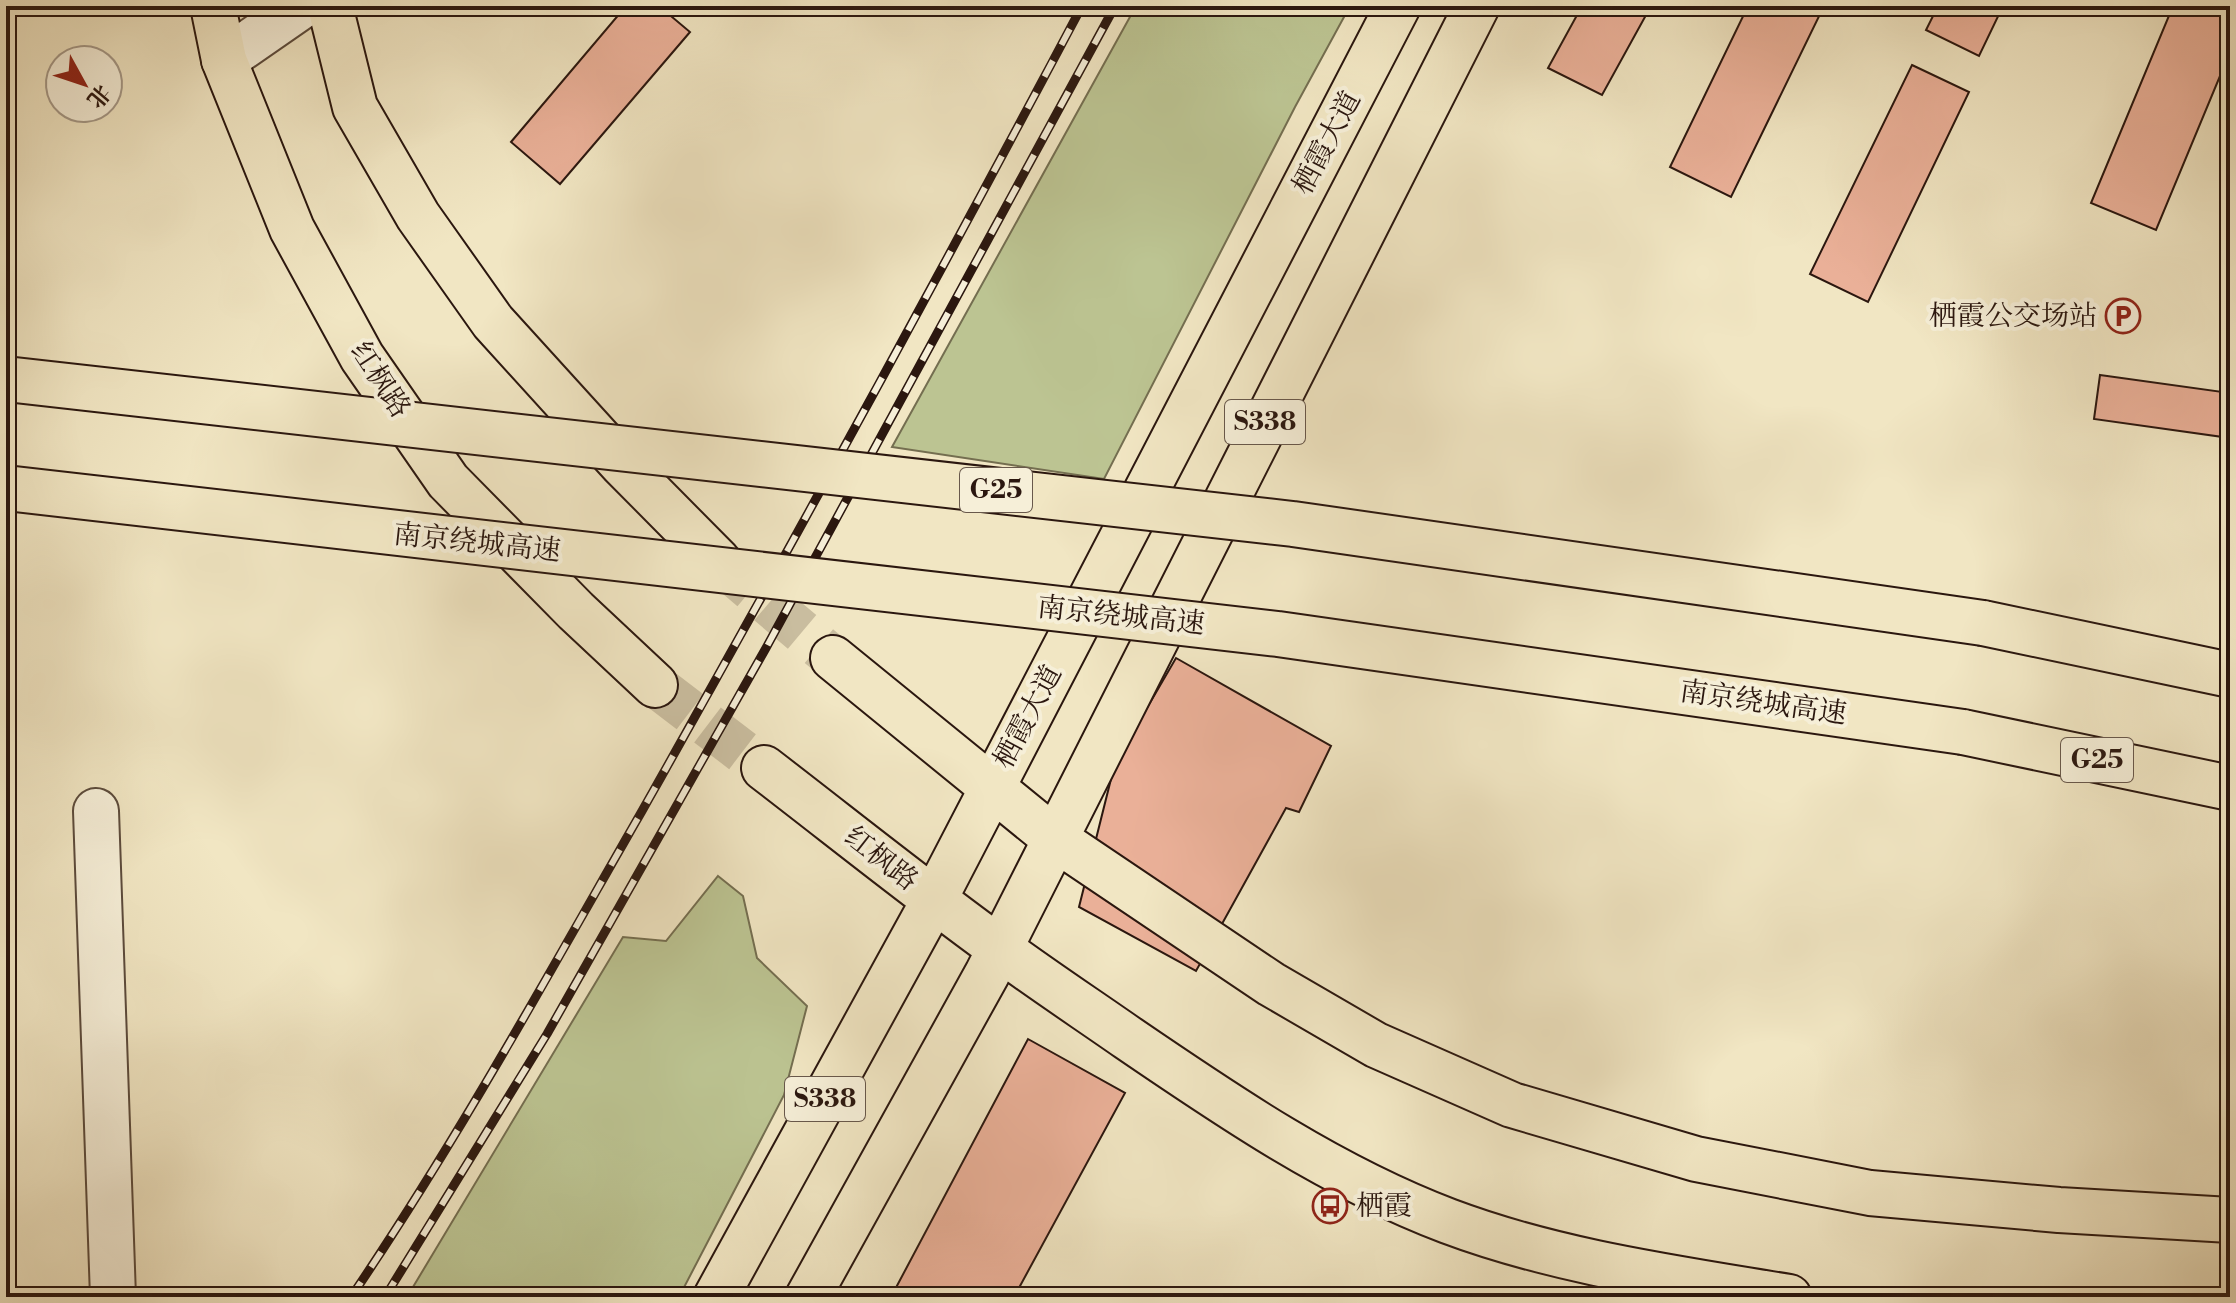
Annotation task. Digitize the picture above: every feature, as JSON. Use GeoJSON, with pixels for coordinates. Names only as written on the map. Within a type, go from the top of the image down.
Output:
{"type":"FeatureCollection","features":[{"type":"Feature","properties":{"kind":"main road","name":"红枫路"},"geometry":{"type":"LineString","coordinates":[[213,6],[224,60],[292,229],[362,357],[448,481],[576,611],[655,685]]}},
{"type":"Feature","properties":{"kind":"main road"},"geometry":{"type":"LineString","coordinates":[[330,6],[355,107],[418,216],[493,322],[622,464],[718,561]]}},
{"type":"Feature","properties":{"kind":"main road","name":"栖霞大道"},"geometry":{"type":"LineString","coordinates":[[716,1297],[934,900],[1398,6]]}},
{"type":"Feature","properties":{"kind":"main road","name":"S338"},"geometry":{"type":"LineString","coordinates":[[808,1297],[890,1154],[1000,949],[1477,6]]}},
{"type":"Feature","properties":{"kind":"main road","name":"G25"},"geometry":{"type":"LineString","coordinates":[[6,379],[1293,524],[1983,623],[2230,675]]}},
{"type":"Feature","properties":{"kind":"main road","name":"南京绕城高速"},"geometry":{"type":"LineString","coordinates":[[6,488],[1278,634],[1963,732],[2230,788]]}},
{"type":"Feature","properties":{"kind":"main road"},"geometry":{"type":"LineString","coordinates":[[833,658],[1054,838],[1271,984],[1376,1045],[1512,1105],[1696,1159],[1870,1193],[2059,1210],[2230,1220]]}},
{"type":"Feature","properties":{"kind":"main road","name":"红枫路"},"geometry":{"type":"LineString","coordinates":[[764,768],[1000,949],[1267,1131],[1368,1185],[1434,1215],[1545,1251],[1789,1297]]}},
{"type":"Feature","properties":{"kind":"street"},"geometry":{"type":"LineString","coordinates":[[224,60],[302,6]]}},
{"type":"Feature","properties":{"kind":"street"},"geometry":{"type":"LineString","coordinates":[[96,811],[113,1297]]}},
{"type":"Feature","properties":{"kind":"green space"},"geometry":{"type":"Polygon","coordinates":[[[1136,6],[1350,6],[1104,479],[892,447],[1136,6]]]}},
{"type":"Feature","properties":{"kind":"green space"},"geometry":{"type":"Polygon","coordinates":[[[718,876],[743,896],[757,958],[807,1006],[784,1095],[679,1297],[407,1297],[623,937],[666,941],[718,876]]]}},
{"type":"Feature","properties":{"kind":"building"},"geometry":{"type":"Polygon","coordinates":[[[626,6],[659,6],[690,32],[560,184],[511,142],[626,6]]]}},
{"type":"Feature","properties":{"kind":"building"},"geometry":{"type":"Polygon","coordinates":[[[1582,6],[1651,6],[1602,95],[1548,68],[1582,6]]]}},
{"type":"Feature","properties":{"kind":"building"},"geometry":{"type":"Polygon","coordinates":[[[1748,6],[1824,6],[1731,197],[1670,167],[1748,6]]]}},
{"type":"Feature","properties":{"kind":"building"},"geometry":{"type":"Polygon","coordinates":[[[1938,6],[2003,6],[1979,56],[1926,30],[1938,6]]]}},
{"type":"Feature","properties":{"kind":"building"},"geometry":{"type":"Polygon","coordinates":[[[2173,6],[2198,6],[2230,19],[2230,52],[2156,230],[2091,203],[2173,6]]]}},
{"type":"Feature","properties":{"kind":"building"},"geometry":{"type":"Polygon","coordinates":[[[1912,65],[1969,92],[1868,302],[1810,274],[1912,65]]]}},
{"type":"Feature","properties":{"kind":"building"},"geometry":{"type":"Polygon","coordinates":[[[2100,375],[2230,393],[2230,438],[2094,419],[2100,375]]]}},
{"type":"Feature","properties":{"kind":"building"},"geometry":{"type":"Polygon","coordinates":[[[1176,658],[1331,746],[1299,812],[1286,808],[1196,971],[1079,907],[1115,763],[1176,658]]]}},
{"type":"Feature","properties":{"kind":"building"},"geometry":{"type":"Polygon","coordinates":[[[1028,1039],[1125,1093],[1014,1297],[891,1297],[1028,1039]]]}},
{"type":"Feature","properties":{"kind":"tunnel"},"geometry":{"type":"LineString","coordinates":[[718,561],[833,658]]}},
{"type":"Feature","properties":{"kind":"tunnel"},"geometry":{"type":"LineString","coordinates":[[655,685],[764,768]]}},
{"type":"Feature","properties":{"kind":"railway"},"geometry":{"type":"LineString","coordinates":[[351,1297],[465,1118],[642,811],[865,410],[1082,6]]}},
{"type":"Feature","properties":{"kind":"railway"},"geometry":{"type":"LineString","coordinates":[[385,1297],[547,1034],[766,648],[1115,6]]}},
{"type":"Feature","properties":{"kind":"place","name":"栖霞公交场站"},"geometry":{"type":"Point","coordinates":[2123,316]}},
{"type":"Feature","properties":{"kind":"place","name":"栖霞"},"geometry":{"type":"Point","coordinates":[1330,1206]}}]}
